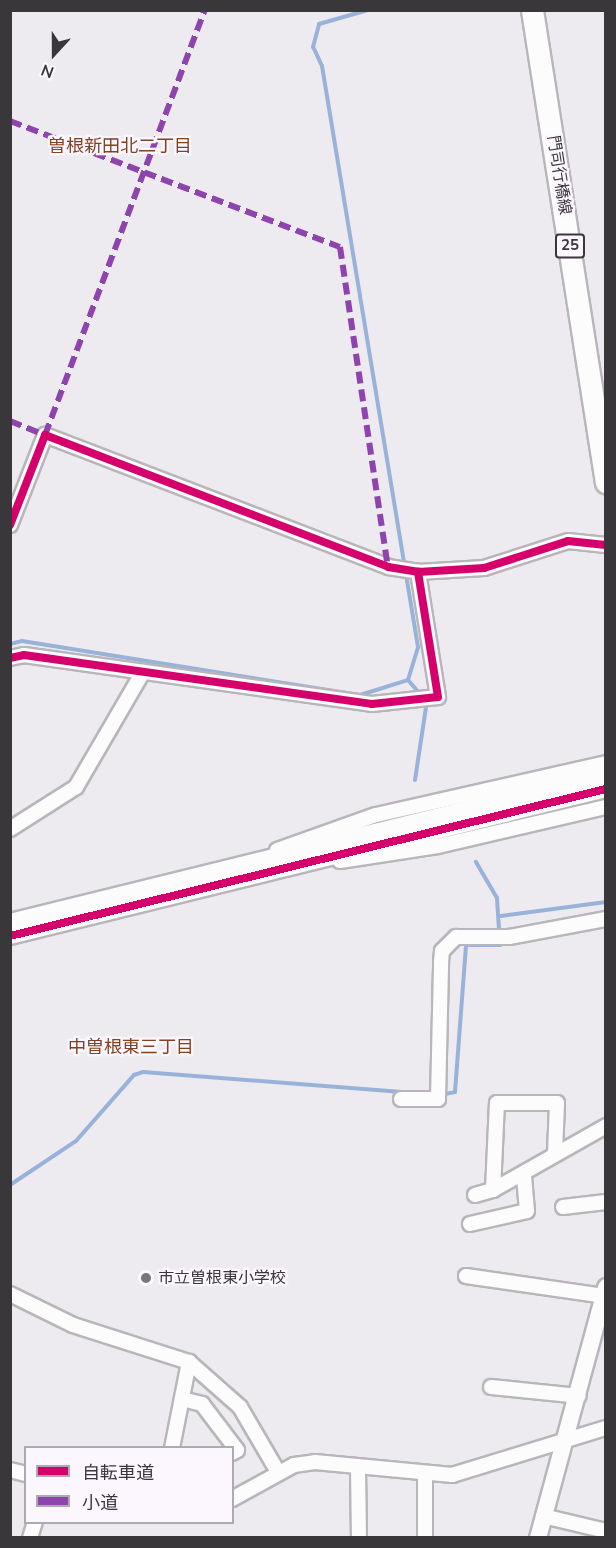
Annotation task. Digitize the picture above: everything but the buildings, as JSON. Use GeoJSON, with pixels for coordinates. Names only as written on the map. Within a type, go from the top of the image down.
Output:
{"type":"FeatureCollection","features":[{"type":"Feature","properties":{"kind":"main road","name":"門司行橋線"},"geometry":{"type":"LineString","coordinates":[[532,10],[606,482]]}},
{"type":"Feature","properties":{"kind":"street"},"geometry":{"type":"LineString","coordinates":[[10,525],[45,435],[397,568],[415,571],[484,568],[568,541],[606,545]]}},
{"type":"Feature","properties":{"kind":"street"},"geometry":{"type":"LineString","coordinates":[[10,658],[24,655],[372,704],[434,698],[438,697],[415,571]]}},
{"type":"Feature","properties":{"kind":"street"},"geometry":{"type":"LineString","coordinates":[[10,829],[76,787],[143,672]]}},
{"type":"Feature","properties":{"kind":"street"},"geometry":{"type":"LineString","coordinates":[[254,867],[334,827],[606,763]]}},
{"type":"Feature","properties":{"kind":"street"},"geometry":{"type":"LineString","coordinates":[[10,936],[254,867],[606,775]]}},
{"type":"Feature","properties":{"kind":"street"},"geometry":{"type":"LineString","coordinates":[[10,922],[606,789]]}},
{"type":"Feature","properties":{"kind":"street"},"geometry":{"type":"LineString","coordinates":[[254,867],[438,846],[606,807]]}},
{"type":"Feature","properties":{"kind":"street"},"geometry":{"type":"LineString","coordinates":[[401,1099],[438,1093],[442,951],[456,937],[509,937],[606,919]]}},
{"type":"Feature","properties":{"kind":"street"},"geometry":{"type":"LineString","coordinates":[[493,1190],[497,1103],[556,1103],[555,1152]]}},
{"type":"Feature","properties":{"kind":"street"},"geometry":{"type":"LineString","coordinates":[[475,1195],[493,1190],[524,1174],[555,1152],[606,1126]]}},
{"type":"Feature","properties":{"kind":"street"},"geometry":{"type":"LineString","coordinates":[[470,1224],[527,1211],[524,1174]]}},
{"type":"Feature","properties":{"kind":"street"},"geometry":{"type":"LineString","coordinates":[[563,1207],[606,1202]]}},
{"type":"Feature","properties":{"kind":"street"},"geometry":{"type":"LineString","coordinates":[[466,1276],[605,1291],[569,1437],[538,1538]]}},
{"type":"Feature","properties":{"kind":"street"},"geometry":{"type":"LineString","coordinates":[[10,1294],[74,1325],[189,1362],[240,1407],[278,1472]]}},
{"type":"Feature","properties":{"kind":"street"},"geometry":{"type":"LineString","coordinates":[[172,1446],[189,1362]]}},
{"type":"Feature","properties":{"kind":"street"},"geometry":{"type":"LineString","coordinates":[[492,1387],[579,1396]]}},
{"type":"Feature","properties":{"kind":"street"},"geometry":{"type":"LineString","coordinates":[[182,1399],[202,1404],[234,1446]]}},
{"type":"Feature","properties":{"kind":"street"},"geometry":{"type":"LineString","coordinates":[[234,1498],[278,1472],[315,1462],[425,1474],[491,1467],[569,1437],[606,1428]]}},
{"type":"Feature","properties":{"kind":"street"},"geometry":{"type":"LineString","coordinates":[[358,1468],[359,1538]]}},
{"type":"Feature","properties":{"kind":"street"},"geometry":{"type":"LineString","coordinates":[[425,1474],[425,1538]]}},
{"type":"Feature","properties":{"kind":"street"},"geometry":{"type":"LineString","coordinates":[[543,1516],[606,1531]]}},
{"type":"Feature","properties":{"kind":"waterway"},"geometry":{"type":"LineString","coordinates":[[10,644],[22,641],[360,695],[408,680],[418,647],[322,66],[313,47],[319,24],[368,10]]}},
{"type":"Feature","properties":{"kind":"waterway"},"geometry":{"type":"LineString","coordinates":[[408,680],[422,696]]}},
{"type":"Feature","properties":{"kind":"waterway"},"geometry":{"type":"LineString","coordinates":[[415,780],[427,701]]}},
{"type":"Feature","properties":{"kind":"waterway"},"geometry":{"type":"LineString","coordinates":[[440,1095],[455,1092],[466,945],[500,945],[497,898],[476,862]]}},
{"type":"Feature","properties":{"kind":"waterway"},"geometry":{"type":"LineString","coordinates":[[501,916],[606,902]]}},
{"type":"Feature","properties":{"kind":"waterway"},"geometry":{"type":"LineString","coordinates":[[10,1185],[76,1141],[134,1075],[143,1072],[418,1093]]}},
{"type":"Feature","properties":{"kind":"marked path"},"geometry":{"type":"LineString","coordinates":[[10,421],[45,435],[205,10]]}},
{"type":"Feature","properties":{"kind":"marked path"},"geometry":{"type":"LineString","coordinates":[[10,121],[340,247],[388,567]]}},
{"type":"Feature","properties":{"kind":"cycle path"},"geometry":{"type":"LineString","coordinates":[[10,525],[45,435],[388,567],[418,572],[484,568],[568,541],[606,545]]}},
{"type":"Feature","properties":{"kind":"cycle path"},"geometry":{"type":"LineString","coordinates":[[10,658],[24,655],[372,704],[438,697],[418,572]]}},
{"type":"Feature","properties":{"kind":"cycle path"},"geometry":{"type":"LineString","coordinates":[[10,936],[606,789]]}},
{"type":"Feature","properties":{"kind":"place","name":"市立曽根東小学校"},"geometry":{"type":"Point","coordinates":[146,1278]}},
{"type":"Feature","properties":{"kind":"district","name":"曽根新田北二丁目"},"geometry":{"type":"Point","coordinates":[120,146]}},
{"type":"Feature","properties":{"kind":"district","name":"中曽根東三丁目"},"geometry":{"type":"Point","coordinates":[131,1047]}}]}
